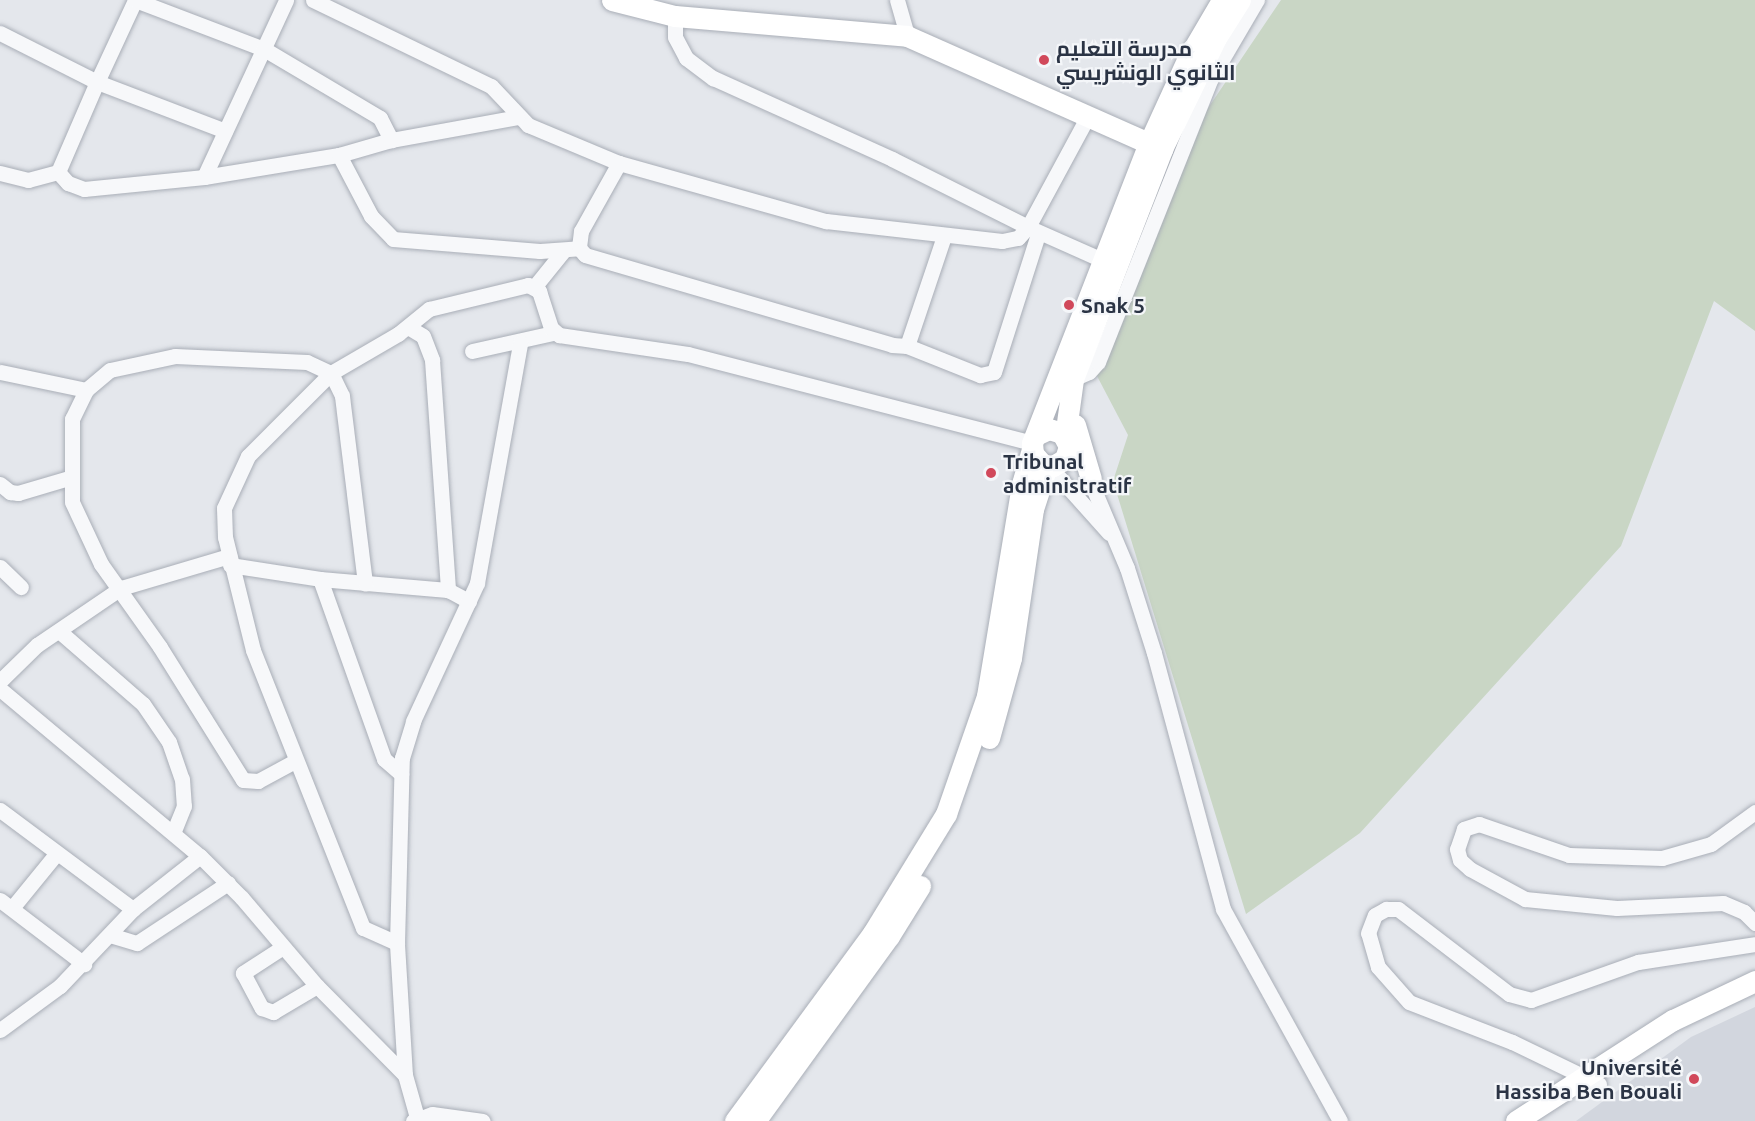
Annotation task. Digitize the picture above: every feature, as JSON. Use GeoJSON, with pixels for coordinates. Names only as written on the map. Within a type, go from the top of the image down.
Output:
{"type":"FeatureCollection","features":[{"type":"Feature","properties":{"kind":"main road"},"geometry":{"type":"LineString","coordinates":[[612,0],[675,16],[907,36],[1156,146]]}},
{"type":"Feature","properties":{"kind":"main road"},"geometry":{"type":"LineString","coordinates":[[755,1121],[889,936],[937,847],[1001,700],[1011,658],[1033,509],[1048,466],[1065,459],[1070,388],[1188,58],[1222,0]]}},
{"type":"Feature","properties":{"kind":"main road"},"geometry":{"type":"LineString","coordinates":[[735,1121],[937,847],[946,814],[987,696],[1022,484],[1033,442],[1102,260],[1156,146],[1216,38],[1240,0]]}},
{"type":"Feature","properties":{"kind":"main road"},"geometry":{"type":"LineString","coordinates":[[1070,388],[1091,479]]}},
{"type":"Feature","properties":{"kind":"main road"},"geometry":{"type":"LineString","coordinates":[[1033,442],[1048,429],[1067,441]]}},
{"type":"Feature","properties":{"kind":"main road"},"geometry":{"type":"LineString","coordinates":[[1033,442],[1035,458],[1048,466]]}},
{"type":"Feature","properties":{"kind":"main road"},"geometry":{"type":"LineString","coordinates":[[1539,1121],[1673,1020],[1755,981]]}},
{"type":"Feature","properties":{"kind":"main road"},"geometry":{"type":"LineString","coordinates":[[1517,1121],[1712,1013],[1755,994]]}},
{"type":"Feature","properties":{"kind":"street"},"geometry":{"type":"LineString","coordinates":[[58,172],[135,0],[264,49],[380,118],[391,140]]}},
{"type":"Feature","properties":{"kind":"street"},"geometry":{"type":"LineString","coordinates":[[204,177],[286,0]]}},
{"type":"Feature","properties":{"kind":"street"},"geometry":{"type":"LineString","coordinates":[[313,0],[491,86],[517,117],[619,163],[826,220],[944,236],[1002,241],[1018,238],[1033,230]]}},
{"type":"Feature","properties":{"kind":"street"},"geometry":{"type":"LineString","coordinates":[[897,0],[907,36]]}},
{"type":"Feature","properties":{"kind":"street"},"geometry":{"type":"LineString","coordinates":[[1070,388],[1098,362],[1210,80],[1257,0]]}},
{"type":"Feature","properties":{"kind":"street"},"geometry":{"type":"LineString","coordinates":[[675,16],[675,37],[686,58],[713,78],[892,159],[1033,230],[1102,260]]}},
{"type":"Feature","properties":{"kind":"street"},"geometry":{"type":"LineString","coordinates":[[0,33],[97,82],[225,131]]}},
{"type":"Feature","properties":{"kind":"street"},"geometry":{"type":"LineString","coordinates":[[339,155],[371,216],[393,239],[572,249],[599,262],[907,346],[980,375],[994,372],[1033,230],[1088,116]]}},
{"type":"Feature","properties":{"kind":"street"},"geometry":{"type":"LineString","coordinates":[[58,172],[68,183],[84,189],[204,177],[339,155],[391,140],[517,117]]}},
{"type":"Feature","properties":{"kind":"street"},"geometry":{"type":"LineString","coordinates":[[397,943],[363,928],[295,760],[253,650],[230,560],[224,508],[248,456],[331,373],[408,327],[429,309],[518,285],[535,286],[572,249],[619,163]]}},
{"type":"Feature","properties":{"kind":"street"},"geometry":{"type":"LineString","coordinates":[[0,173],[28,180],[58,172]]}},
{"type":"Feature","properties":{"kind":"street"},"geometry":{"type":"LineString","coordinates":[[907,346],[944,236]]}},
{"type":"Feature","properties":{"kind":"street"},"geometry":{"type":"LineString","coordinates":[[535,286],[553,333]]}},
{"type":"Feature","properties":{"kind":"street"},"geometry":{"type":"LineString","coordinates":[[408,327],[423,336],[432,360],[448,590]]}},
{"type":"Feature","properties":{"kind":"street"},"geometry":{"type":"LineString","coordinates":[[472,351],[520,343],[553,333],[688,354],[1033,442]]}},
{"type":"Feature","properties":{"kind":"street"},"geometry":{"type":"LineString","coordinates":[[483,1121],[441,1114],[416,1120],[405,1075],[397,943],[401,774],[405,739],[469,601],[484,552],[520,343]]}},
{"type":"Feature","properties":{"kind":"street"},"geometry":{"type":"LineString","coordinates":[[295,760],[258,781],[243,780],[121,588],[101,564],[82,529],[72,502],[72,418],[86,390],[110,370],[175,356],[307,362],[331,373],[342,396],[365,584]]}},
{"type":"Feature","properties":{"kind":"street"},"geometry":{"type":"LineString","coordinates":[[0,372],[86,390]]}},
{"type":"Feature","properties":{"kind":"street"},"geometry":{"type":"LineString","coordinates":[[1067,441],[1091,479],[1154,653],[1223,909],[1340,1121]]}},
{"type":"Feature","properties":{"kind":"street"},"geometry":{"type":"LineString","coordinates":[[1048,466],[1113,538]]}},
{"type":"Feature","properties":{"kind":"street"},"geometry":{"type":"LineString","coordinates":[[0,484],[10,492],[18,493],[72,477]]}},
{"type":"Feature","properties":{"kind":"street"},"geometry":{"type":"LineString","coordinates":[[0,681],[26,654],[121,588],[230,560],[320,579],[448,590],[469,601]]}},
{"type":"Feature","properties":{"kind":"street"},"geometry":{"type":"LineString","coordinates":[[0,567],[21,587]]}},
{"type":"Feature","properties":{"kind":"street"},"geometry":{"type":"LineString","coordinates":[[320,579],[384,759],[401,774]]}},
{"type":"Feature","properties":{"kind":"street"},"geometry":{"type":"LineString","coordinates":[[59,631],[143,704],[169,742],[178,762],[184,806],[173,833]]}},
{"type":"Feature","properties":{"kind":"street"},"geometry":{"type":"LineString","coordinates":[[0,689],[200,856],[228,883],[317,986],[405,1075]]}},
{"type":"Feature","properties":{"kind":"street"},"geometry":{"type":"LineString","coordinates":[[0,810],[56,854],[133,909]]}},
{"type":"Feature","properties":{"kind":"street"},"geometry":{"type":"LineString","coordinates":[[1755,812],[1710,844],[1662,858],[1569,855],[1479,824],[1464,829],[1457,849],[1460,860],[1470,869],[1525,899],[1617,908],[1723,903],[1744,912],[1755,923]]}},
{"type":"Feature","properties":{"kind":"street"},"geometry":{"type":"LineString","coordinates":[[56,854],[6,904],[84,964]]}},
{"type":"Feature","properties":{"kind":"street"},"geometry":{"type":"LineString","coordinates":[[1,1027],[84,964],[133,909],[200,856]]}},
{"type":"Feature","properties":{"kind":"street"},"geometry":{"type":"LineString","coordinates":[[110,935],[137,943],[228,883]]}},
{"type":"Feature","properties":{"kind":"street"},"geometry":{"type":"LineString","coordinates":[[1593,1080],[1409,1002],[1384,977],[1375,959],[1368,933],[1375,915],[1386,909],[1398,909],[1509,994],[1531,1000],[1638,962],[1755,944]]}},
{"type":"Feature","properties":{"kind":"street"},"geometry":{"type":"LineString","coordinates":[[283,947],[243,973],[262,1008],[273,1012],[317,986]]}},
{"type":"Feature","properties":{"kind":"shaded area","name":"Université Hassiba Ben Bouali"},"geometry":{"type":"Polygon","coordinates":[[[1755,1007],[1755,1121],[1576,1121],[1691,1037],[1755,1007]]]}},
{"type":"Feature","properties":{"kind":"green space"},"geometry":{"type":"Polygon","coordinates":[[[1281,0],[1755,0],[1755,331],[1714,301],[1621,546],[1360,833],[1246,914],[1113,481],[1128,435],[1097,376],[1200,120],[1281,0]]]}},
{"type":"Feature","properties":{"kind":"place","name":"مدرسة التعليم الثانوي الونشريسي"},"geometry":{"type":"Point","coordinates":[1044,60]}},
{"type":"Feature","properties":{"kind":"place","name":"Snak 5"},"geometry":{"type":"Point","coordinates":[1069,305]}},
{"type":"Feature","properties":{"kind":"place","name":"Tribunal administratif"},"geometry":{"type":"Point","coordinates":[991,473]}},
{"type":"Feature","properties":{"kind":"place","name":"Université Hassiba Ben Bouali"},"geometry":{"type":"Point","coordinates":[1694,1079]}}]}
